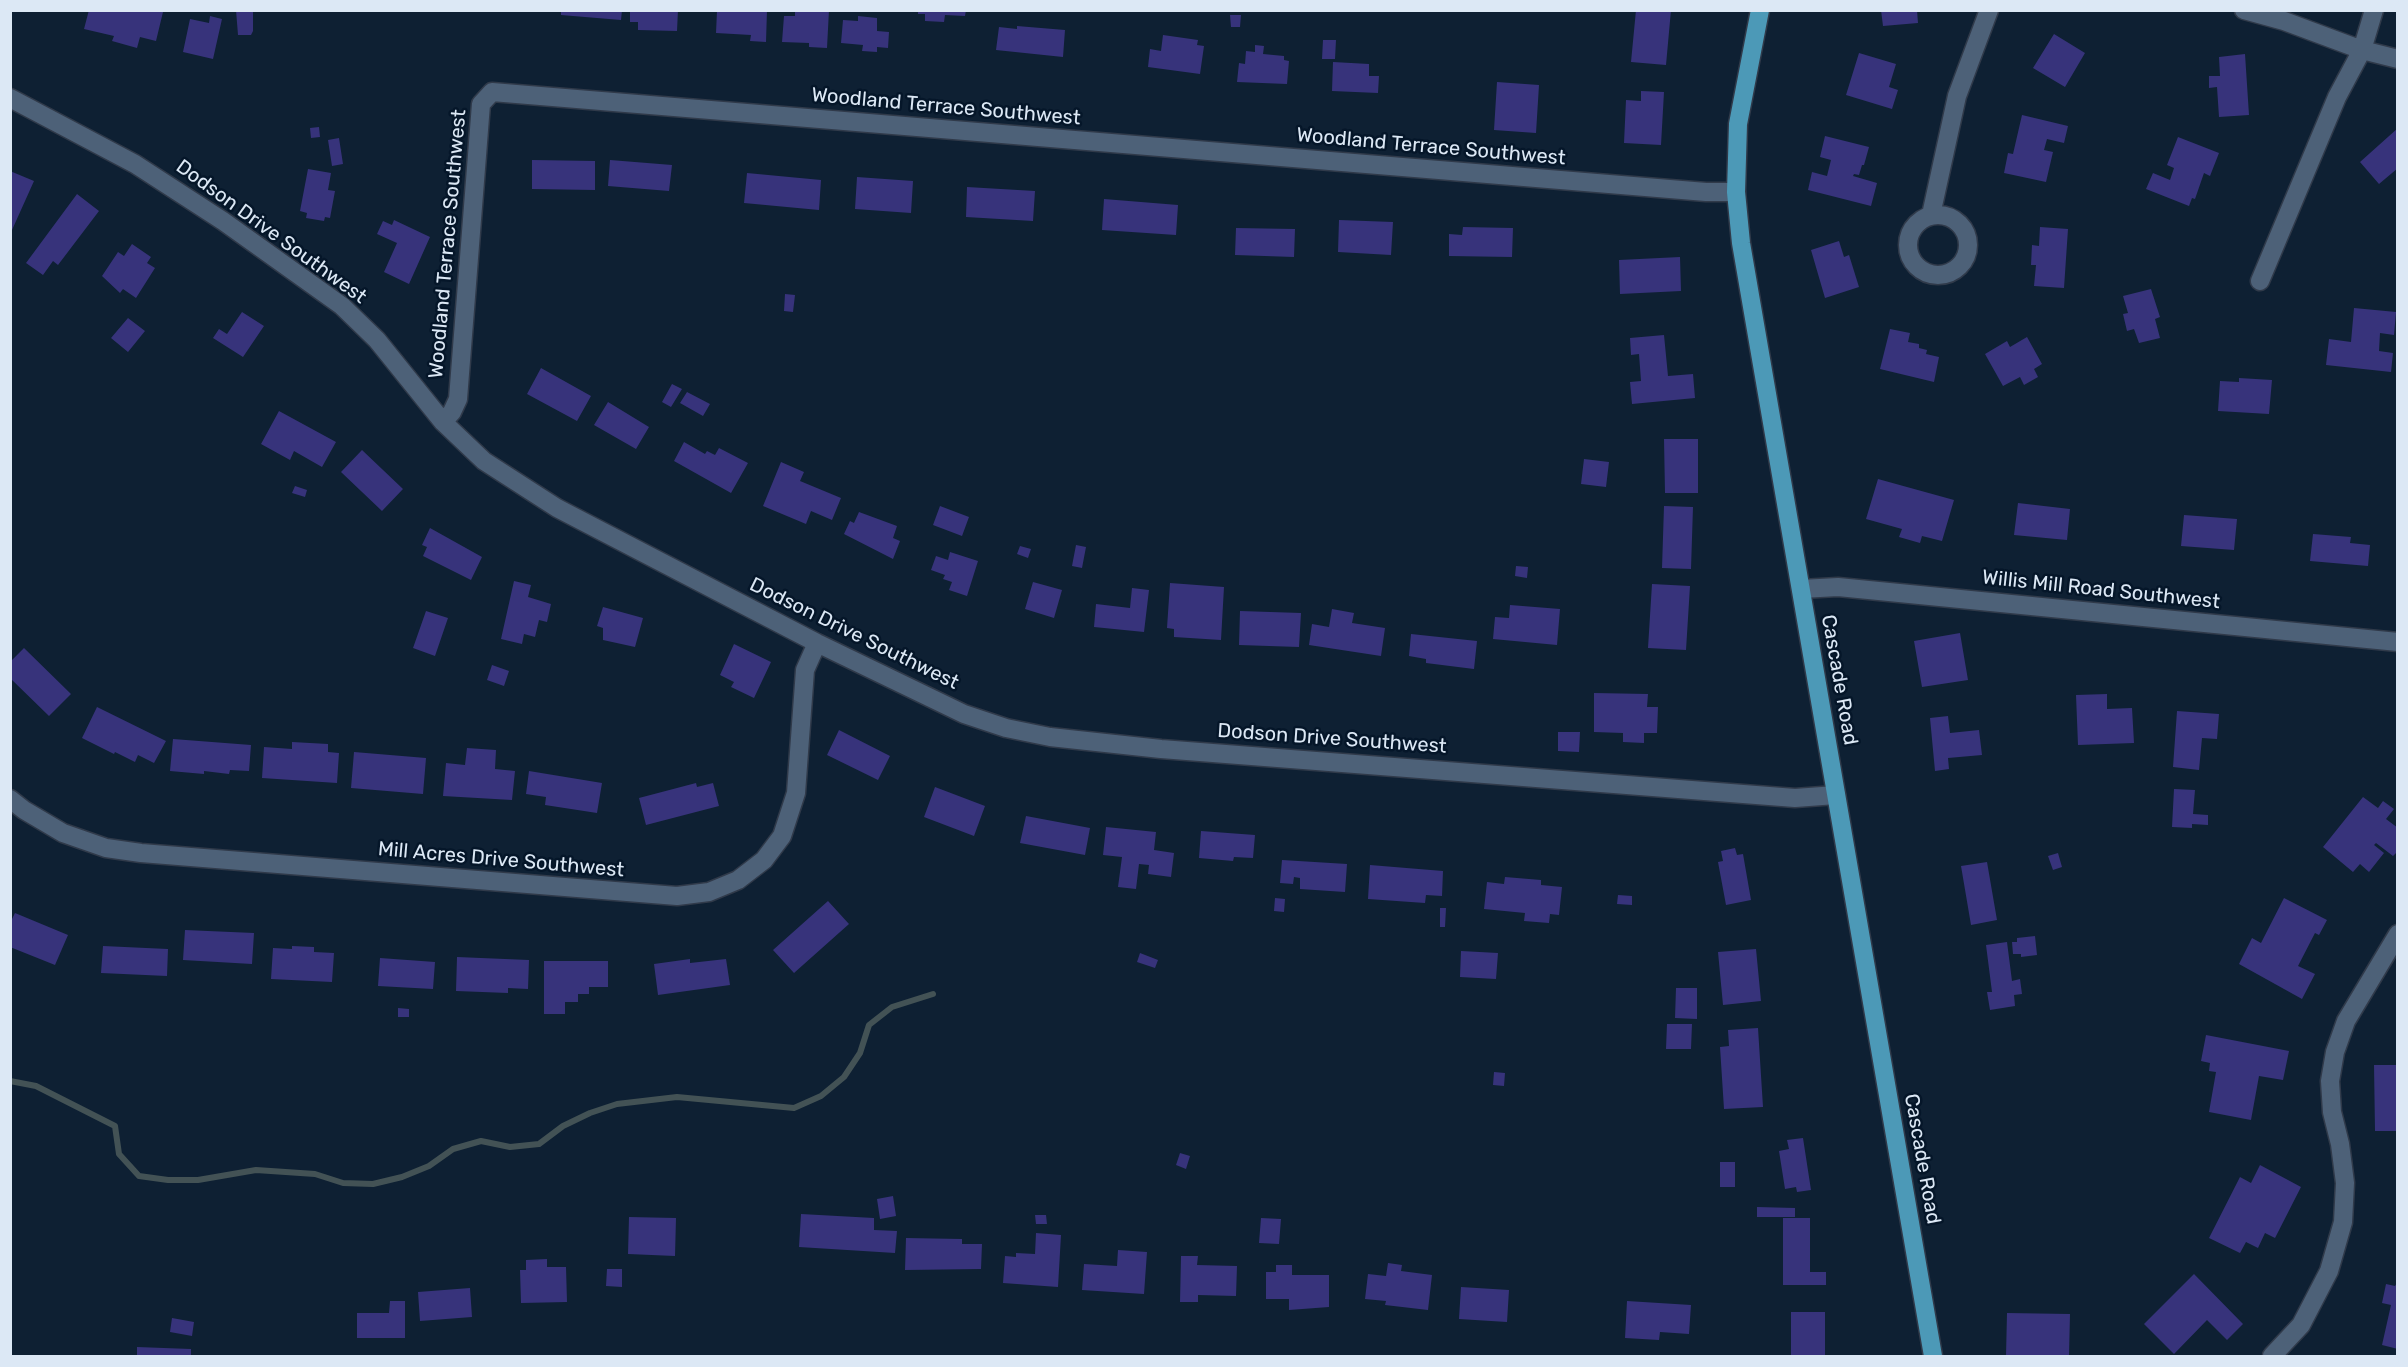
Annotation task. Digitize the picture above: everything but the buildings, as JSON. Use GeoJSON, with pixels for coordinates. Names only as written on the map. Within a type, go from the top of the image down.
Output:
{"type":"FeatureCollection","features":[{"type":"Feature","properties":{"kind":"main road","name":"Cascade Road"},"geometry":{"type":"LineString","coordinates":[[1760,10],[1738,124],[1736,192],[1741,243],[1933,1356]]}},
{"type":"Feature","properties":{"kind":"street"},"geometry":{"type":"LineString","coordinates":[[1931,215],[1957,96],[1989,10]]}},
{"type":"Feature","properties":{"kind":"street"},"geometry":{"type":"LineString","coordinates":[[2244,10],[2284,21],[2362,50],[2397,58]]}},
{"type":"Feature","properties":{"kind":"street"},"geometry":{"type":"LineString","coordinates":[[2260,281],[2337,97],[2362,50],[2374,10]]}},
{"type":"Feature","properties":{"kind":"street","name":"Woodland Terrace Southwest"},"geometry":{"type":"LineString","coordinates":[[443,422],[452,412],[458,399],[481,104],[492,93],[1694,191],[1736,192]]}},
{"type":"Feature","properties":{"kind":"street","name":"Dodson Drive Southwest"},"geometry":{"type":"LineString","coordinates":[[10,98],[135,164],[223,220],[342,306],[376,340],[443,422],[484,461],[557,508],[817,643],[964,714],[1006,728],[1050,737],[1185,751],[1795,798],[1836,795]]}},
{"type":"Feature","properties":{"kind":"street","name":"Willis Mill Road Southwest"},"geometry":{"type":"LineString","coordinates":[[1801,589],[1838,587],[2397,642]]}},
{"type":"Feature","properties":{"kind":"street","name":"Mill Acres Drive Southwest"},"geometry":{"type":"LineString","coordinates":[[10,799],[63,833],[106,848],[141,854],[677,896],[709,892],[738,880],[764,860],[782,836],[796,793],[805,670],[817,643]]}},
{"type":"Feature","properties":{"kind":"street"},"geometry":{"type":"LineString","coordinates":[[2272,1356],[2301,1325],[2329,1271],[2343,1222],[2345,1183],[2340,1144],[2332,1112],[2330,1081],[2335,1052],[2346,1021],[2397,934]]}},
{"type":"Feature","properties":{"kind":"waterway"},"geometry":{"type":"LineString","coordinates":[[10,1081],[36,1086],[115,1126],[119,1154],[139,1176],[168,1180],[198,1180],[256,1170],[315,1174],[343,1183],[373,1184],[402,1177],[429,1166],[453,1149],[481,1141],[510,1147],[539,1144],[563,1126],[590,1113],[617,1104],[677,1097],[794,1108],[821,1096],[844,1077],[860,1053],[869,1025],[892,1007],[933,994]]}}]}
